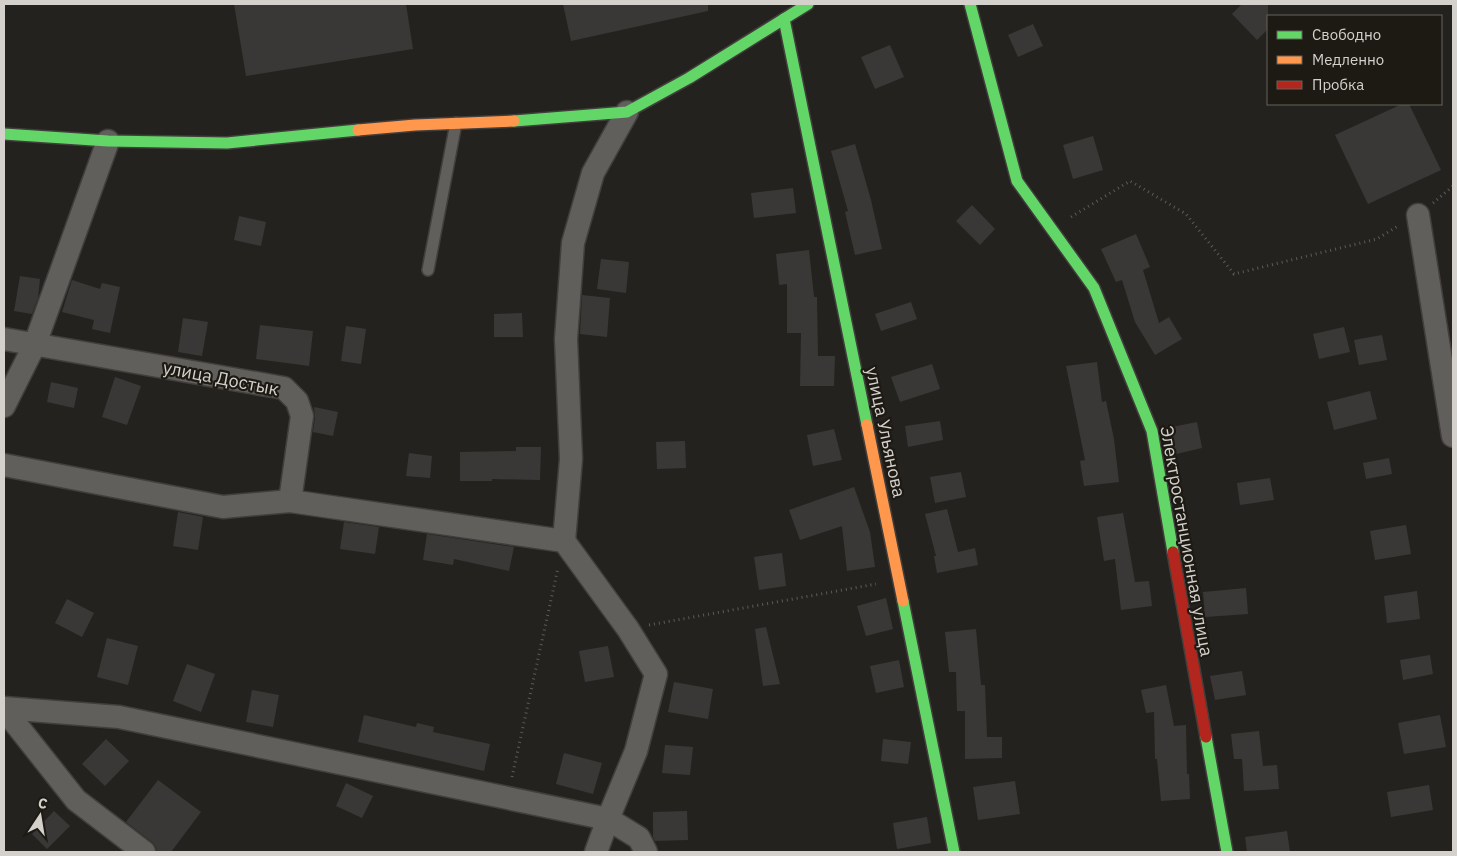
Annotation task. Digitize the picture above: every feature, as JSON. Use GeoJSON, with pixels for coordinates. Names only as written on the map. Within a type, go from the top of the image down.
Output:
{"type":"FeatureCollection","features":[{"type":"Feature","properties":{"kind":"street"},"geometry":{"type":"LineString","coordinates":[[4,134],[108,141],[227,143],[415,125],[538,120],[627,112],[689,78],[808,4]]}},
{"type":"Feature","properties":{"kind":"street","name":"Электростанционная улица"},"geometry":{"type":"LineString","coordinates":[[970,4],[1017,181],[1094,288],[1152,431],[1227,852]]}},
{"type":"Feature","properties":{"kind":"street","name":"улица Ульянова"},"geometry":{"type":"LineString","coordinates":[[784,19],[954,852]]}},
{"type":"Feature","properties":{"kind":"street"},"geometry":{"type":"LineString","coordinates":[[596,852],[636,752],[656,674],[628,629],[564,541],[571,459],[566,339],[573,243],[592,173],[627,112]]}},
{"type":"Feature","properties":{"kind":"street"},"geometry":{"type":"LineString","coordinates":[[4,406],[35,344],[108,141]]}},
{"type":"Feature","properties":{"kind":"street"},"geometry":{"type":"LineString","coordinates":[[1418,214],[1453,436]]}},
{"type":"Feature","properties":{"kind":"street","name":"улица Достык"},"geometry":{"type":"LineString","coordinates":[[4,339],[284,388],[297,401],[302,416],[290,502]]}},
{"type":"Feature","properties":{"kind":"street"},"geometry":{"type":"LineString","coordinates":[[4,465],[222,506],[290,502],[564,541]]}},
{"type":"Feature","properties":{"kind":"street"},"geometry":{"type":"LineString","coordinates":[[4,709],[119,717],[608,819],[639,838],[646,852]]}},
{"type":"Feature","properties":{"kind":"street"},"geometry":{"type":"LineString","coordinates":[[4,709],[76,800],[144,852]]}},
{"type":"Feature","properties":{"kind":"lane"},"geometry":{"type":"LineString","coordinates":[[428,270],[456,123]]}},
{"type":"Feature","properties":{"kind":"path"},"geometry":{"type":"LineString","coordinates":[[1052,229],[1130,180],[1186,214],[1234,274],[1377,238],[1418,214],[1453,186]]}},
{"type":"Feature","properties":{"kind":"path"},"geometry":{"type":"LineString","coordinates":[[507,798],[564,541]]}},
{"type":"Feature","properties":{"kind":"path"},"geometry":{"type":"LineString","coordinates":[[628,629],[898,580]]}},
{"type":"Feature","properties":{"kind":"building"},"geometry":{"type":"Polygon","coordinates":[[[234,4],[406,4],[413,49],[246,76],[234,4]]]}},
{"type":"Feature","properties":{"kind":"building"},"geometry":{"type":"Polygon","coordinates":[[[563,4],[708,4],[708,11],[571,41],[563,4]]]}},
{"type":"Feature","properties":{"kind":"building"},"geometry":{"type":"Polygon","coordinates":[[[1242,4],[1268,4],[1267,30],[1257,40],[1232,14],[1242,4]]]}},
{"type":"Feature","properties":{"kind":"building"},"geometry":{"type":"Polygon","coordinates":[[[1033,24],[1043,46],[1018,57],[1008,35],[1033,24]]]}},
{"type":"Feature","properties":{"kind":"building"},"geometry":{"type":"Polygon","coordinates":[[[890,45],[904,77],[875,89],[861,57],[890,45]]]}},
{"type":"Feature","properties":{"kind":"building"},"geometry":{"type":"Polygon","coordinates":[[[1400,105],[1409,105],[1441,170],[1368,204],[1335,135],[1400,105]]]}},
{"type":"Feature","properties":{"kind":"building"},"geometry":{"type":"Polygon","coordinates":[[[1093,136],[1103,170],[1073,179],[1063,145],[1093,136]]]}},
{"type":"Feature","properties":{"kind":"building"},"geometry":{"type":"Polygon","coordinates":[[[855,144],[871,200],[882,249],[855,255],[845,212],[848,211],[831,151],[855,144]]]}},
{"type":"Feature","properties":{"kind":"building"},"geometry":{"type":"Polygon","coordinates":[[[793,188],[796,213],[754,218],[751,193],[793,188]]]}},
{"type":"Feature","properties":{"kind":"building"},"geometry":{"type":"Polygon","coordinates":[[[972,205],[995,229],[980,245],[956,221],[972,205]]]}},
{"type":"Feature","properties":{"kind":"building"},"geometry":{"type":"Polygon","coordinates":[[[239,216],[266,222],[261,246],[234,240],[239,216]]]}},
{"type":"Feature","properties":{"kind":"building"},"geometry":{"type":"Polygon","coordinates":[[[1136,234],[1150,267],[1143,270],[1159,323],[1169,317],[1182,339],[1155,355],[1135,322],[1122,280],[1116,282],[1101,249],[1136,234]]]}},
{"type":"Feature","properties":{"kind":"building"},"geometry":{"type":"Polygon","coordinates":[[[809,250],[814,297],[817,297],[818,356],[835,356],[834,386],[800,386],[801,333],[787,333],[787,284],[779,285],[776,254],[809,250]]]}},
{"type":"Feature","properties":{"kind":"building"},"geometry":{"type":"Polygon","coordinates":[[[601,259],[629,262],[626,293],[597,289],[601,259]]]}},
{"type":"Feature","properties":{"kind":"building"},"geometry":{"type":"Polygon","coordinates":[[[20,276],[40,279],[38,298],[32,314],[14,311],[20,276]]]}},
{"type":"Feature","properties":{"kind":"building"},"geometry":{"type":"Polygon","coordinates":[[[72,280],[100,289],[102,283],[120,287],[110,333],[92,329],[94,320],[62,312],[72,280]]]}},
{"type":"Feature","properties":{"kind":"building"},"geometry":{"type":"Polygon","coordinates":[[[582,295],[610,298],[607,337],[580,334],[582,295]]]}},
{"type":"Feature","properties":{"kind":"building"},"geometry":{"type":"Polygon","coordinates":[[[911,302],[917,319],[881,331],[875,314],[911,302]]]}},
{"type":"Feature","properties":{"kind":"building"},"geometry":{"type":"Polygon","coordinates":[[[522,313],[523,337],[494,337],[494,314],[522,313]]]}},
{"type":"Feature","properties":{"kind":"building"},"geometry":{"type":"Polygon","coordinates":[[[183,318],[208,322],[202,356],[178,352],[183,318]]]}},
{"type":"Feature","properties":{"kind":"building"},"geometry":{"type":"Polygon","coordinates":[[[260,325],[313,331],[309,366],[256,359],[260,325]]]}},
{"type":"Feature","properties":{"kind":"building"},"geometry":{"type":"Polygon","coordinates":[[[346,326],[366,329],[361,364],[341,361],[346,326]]]}},
{"type":"Feature","properties":{"kind":"building"},"geometry":{"type":"Polygon","coordinates":[[[1344,327],[1350,352],[1319,359],[1313,334],[1344,327]]]}},
{"type":"Feature","properties":{"kind":"building"},"geometry":{"type":"Polygon","coordinates":[[[1382,335],[1387,360],[1359,365],[1354,340],[1382,335]]]}},
{"type":"Feature","properties":{"kind":"building"},"geometry":{"type":"Polygon","coordinates":[[[1097,362],[1102,402],[1106,401],[1114,439],[1119,482],[1084,486],[1080,461],[1085,460],[1066,366],[1097,362]]]}},
{"type":"Feature","properties":{"kind":"building"},"geometry":{"type":"Polygon","coordinates":[[[932,364],[940,389],[900,402],[891,377],[932,364]]]}},
{"type":"Feature","properties":{"kind":"building"},"geometry":{"type":"Polygon","coordinates":[[[115,377],[141,386],[127,425],[102,417],[115,377]]]}},
{"type":"Feature","properties":{"kind":"building"},"geometry":{"type":"Polygon","coordinates":[[[51,382],[78,388],[74,408],[47,402],[51,382]]]}},
{"type":"Feature","properties":{"kind":"building"},"geometry":{"type":"Polygon","coordinates":[[[1370,391],[1377,419],[1334,430],[1327,402],[1370,391]]]}},
{"type":"Feature","properties":{"kind":"building"},"geometry":{"type":"Polygon","coordinates":[[[314,407],[338,412],[333,436],[313,432],[314,407]]]}},
{"type":"Feature","properties":{"kind":"building"},"geometry":{"type":"Polygon","coordinates":[[[940,421],[943,440],[908,447],[905,426],[940,421]]]}},
{"type":"Feature","properties":{"kind":"building"},"geometry":{"type":"Polygon","coordinates":[[[1197,422],[1202,448],[1172,455],[1167,428],[1197,422]]]}},
{"type":"Feature","properties":{"kind":"building"},"geometry":{"type":"Polygon","coordinates":[[[834,429],[842,460],[813,466],[807,435],[834,429]]]}},
{"type":"Feature","properties":{"kind":"building"},"geometry":{"type":"Polygon","coordinates":[[[685,441],[686,468],[657,469],[656,442],[685,441]]]}},
{"type":"Feature","properties":{"kind":"building"},"geometry":{"type":"Polygon","coordinates":[[[516,447],[541,447],[540,480],[492,479],[492,481],[460,481],[460,452],[516,451],[516,447]]]}},
{"type":"Feature","properties":{"kind":"building"},"geometry":{"type":"Polygon","coordinates":[[[409,453],[432,456],[430,478],[406,476],[409,453]]]}},
{"type":"Feature","properties":{"kind":"building"},"geometry":{"type":"Polygon","coordinates":[[[1389,458],[1392,474],[1366,479],[1363,463],[1389,458]]]}},
{"type":"Feature","properties":{"kind":"building"},"geometry":{"type":"Polygon","coordinates":[[[961,472],[966,497],[935,503],[930,477],[961,472]]]}},
{"type":"Feature","properties":{"kind":"building"},"geometry":{"type":"Polygon","coordinates":[[[1270,478],[1274,500],[1240,505],[1237,483],[1270,478]]]}},
{"type":"Feature","properties":{"kind":"building"},"geometry":{"type":"Polygon","coordinates":[[[854,487],[870,532],[875,567],[847,571],[842,526],[800,540],[789,510],[854,487]]]}},
{"type":"Feature","properties":{"kind":"building"},"geometry":{"type":"Polygon","coordinates":[[[947,509],[958,552],[975,548],[978,565],[937,573],[934,556],[936,556],[925,514],[947,509]]]}},
{"type":"Feature","properties":{"kind":"building"},"geometry":{"type":"Polygon","coordinates":[[[178,512],[203,517],[198,550],[173,546],[178,512]]]}},
{"type":"Feature","properties":{"kind":"building"},"geometry":{"type":"Polygon","coordinates":[[[1123,513],[1135,582],[1149,581],[1152,606],[1121,610],[1115,559],[1104,561],[1097,517],[1123,513]]]}},
{"type":"Feature","properties":{"kind":"building"},"geometry":{"type":"Polygon","coordinates":[[[344,522],[379,527],[375,554],[340,549],[344,522]]]}},
{"type":"Feature","properties":{"kind":"building"},"geometry":{"type":"Polygon","coordinates":[[[1406,525],[1411,554],[1375,560],[1370,531],[1406,525]]]}},
{"type":"Feature","properties":{"kind":"building"},"geometry":{"type":"Polygon","coordinates":[[[427,534],[514,547],[509,571],[454,559],[453,565],[423,560],[427,534]]]}},
{"type":"Feature","properties":{"kind":"building"},"geometry":{"type":"Polygon","coordinates":[[[782,553],[786,586],[759,590],[754,557],[782,553]]]}},
{"type":"Feature","properties":{"kind":"building"},"geometry":{"type":"Polygon","coordinates":[[[1246,588],[1248,614],[1205,617],[1203,592],[1246,588]]]}},
{"type":"Feature","properties":{"kind":"building"},"geometry":{"type":"Polygon","coordinates":[[[1417,591],[1420,619],[1387,623],[1384,596],[1417,591]]]}},
{"type":"Feature","properties":{"kind":"building"},"geometry":{"type":"Polygon","coordinates":[[[886,598],[893,629],[866,636],[857,606],[886,598]]]}},
{"type":"Feature","properties":{"kind":"building"},"geometry":{"type":"Polygon","coordinates":[[[67,599],[94,613],[82,637],[55,623],[67,599]]]}},
{"type":"Feature","properties":{"kind":"building"},"geometry":{"type":"Polygon","coordinates":[[[766,627],[780,684],[763,686],[755,629],[766,627]]]}},
{"type":"Feature","properties":{"kind":"building"},"geometry":{"type":"Polygon","coordinates":[[[976,629],[981,685],[985,685],[987,737],[1002,737],[1002,758],[965,759],[965,711],[957,711],[956,672],[949,672],[945,632],[976,629]]]}},
{"type":"Feature","properties":{"kind":"building"},"geometry":{"type":"Polygon","coordinates":[[[107,638],[138,646],[128,685],[97,677],[107,638]]]}},
{"type":"Feature","properties":{"kind":"building"},"geometry":{"type":"Polygon","coordinates":[[[608,646],[614,677],[585,682],[579,651],[608,646]]]}},
{"type":"Feature","properties":{"kind":"building"},"geometry":{"type":"Polygon","coordinates":[[[1430,655],[1433,674],[1403,680],[1400,660],[1430,655]]]}},
{"type":"Feature","properties":{"kind":"building"},"geometry":{"type":"Polygon","coordinates":[[[899,660],[904,687],[876,693],[870,666],[899,660]]]}},
{"type":"Feature","properties":{"kind":"building"},"geometry":{"type":"Polygon","coordinates":[[[187,664],[215,674],[201,712],[173,701],[187,664]]]}},
{"type":"Feature","properties":{"kind":"building"},"geometry":{"type":"Polygon","coordinates":[[[1242,671],[1246,695],[1215,700],[1210,676],[1242,671]]]}},
{"type":"Feature","properties":{"kind":"building"},"geometry":{"type":"Polygon","coordinates":[[[674,682],[713,689],[708,719],[668,712],[674,682]]]}},
{"type":"Feature","properties":{"kind":"building"},"geometry":{"type":"Polygon","coordinates":[[[1166,685],[1174,726],[1186,725],[1187,774],[1189,774],[1190,799],[1161,801],[1157,759],[1155,759],[1154,712],[1146,713],[1141,690],[1166,685]]]}},
{"type":"Feature","properties":{"kind":"building"},"geometry":{"type":"Polygon","coordinates":[[[252,690],[279,695],[273,727],[246,722],[252,690]]]}},
{"type":"Feature","properties":{"kind":"building"},"geometry":{"type":"Polygon","coordinates":[[[364,715],[416,727],[417,723],[434,727],[433,732],[490,744],[484,771],[358,742],[364,715]]]}},
{"type":"Feature","properties":{"kind":"building"},"geometry":{"type":"Polygon","coordinates":[[[1440,715],[1446,747],[1404,754],[1398,723],[1440,715]]]}},
{"type":"Feature","properties":{"kind":"building"},"geometry":{"type":"Polygon","coordinates":[[[1259,731],[1263,766],[1277,765],[1279,789],[1244,791],[1242,759],[1234,759],[1231,734],[1259,731]]]}},
{"type":"Feature","properties":{"kind":"building"},"geometry":{"type":"Polygon","coordinates":[[[106,739],[129,761],[105,786],[82,764],[106,739]]]}},
{"type":"Feature","properties":{"kind":"building"},"geometry":{"type":"Polygon","coordinates":[[[883,739],[911,742],[908,764],[881,761],[883,739]]]}},
{"type":"Feature","properties":{"kind":"building"},"geometry":{"type":"Polygon","coordinates":[[[665,745],[693,747],[690,775],[662,773],[665,745]]]}},
{"type":"Feature","properties":{"kind":"building"},"geometry":{"type":"Polygon","coordinates":[[[564,753],[602,763],[593,794],[556,784],[564,753]]]}},
{"type":"Feature","properties":{"kind":"building"},"geometry":{"type":"Polygon","coordinates":[[[158,780],[201,812],[171,852],[157,852],[152,842],[126,822],[158,780]]]}},
{"type":"Feature","properties":{"kind":"building"},"geometry":{"type":"Polygon","coordinates":[[[1015,781],[1020,814],[978,820],[973,787],[1015,781]]]}},
{"type":"Feature","properties":{"kind":"building"},"geometry":{"type":"Polygon","coordinates":[[[346,783],[373,796],[362,818],[336,806],[346,783]]]}},
{"type":"Feature","properties":{"kind":"building"},"geometry":{"type":"Polygon","coordinates":[[[1429,785],[1433,810],[1391,817],[1387,792],[1429,785]]]}},
{"type":"Feature","properties":{"kind":"building"},"geometry":{"type":"Polygon","coordinates":[[[54,811],[70,826],[47,849],[32,834],[54,811]]]}},
{"type":"Feature","properties":{"kind":"building"},"geometry":{"type":"Polygon","coordinates":[[[687,811],[688,840],[655,841],[653,837],[653,812],[687,811]]]}},
{"type":"Feature","properties":{"kind":"building"},"geometry":{"type":"Polygon","coordinates":[[[927,817],[931,843],[897,849],[893,823],[927,817]]]}},
{"type":"Feature","properties":{"kind":"building"},"geometry":{"type":"Polygon","coordinates":[[[1287,831],[1290,852],[1247,852],[1245,837],[1287,831]]]}},
{"type":"Feature","properties":{"kind":"traffic: fast"},"geometry":{"type":"LineString","coordinates":[[514,121],[627,112],[689,78],[808,4]]}},
{"type":"Feature","properties":{"kind":"traffic: fast"},"geometry":{"type":"LineString","coordinates":[[970,4],[1017,181],[1094,288],[1152,431],[1173,552]]}},
{"type":"Feature","properties":{"kind":"traffic: fast"},"geometry":{"type":"LineString","coordinates":[[784,19],[867,425]]}},
{"type":"Feature","properties":{"kind":"traffic: fast"},"geometry":{"type":"LineString","coordinates":[[4,134],[108,141],[227,143],[358,130]]}},
{"type":"Feature","properties":{"kind":"traffic: fast"},"geometry":{"type":"LineString","coordinates":[[903,601],[954,852]]}},
{"type":"Feature","properties":{"kind":"traffic: fast"},"geometry":{"type":"LineString","coordinates":[[1206,737],[1227,852]]}},
{"type":"Feature","properties":{"kind":"traffic: slow"},"geometry":{"type":"LineString","coordinates":[[358,130],[415,125],[514,121]]}},
{"type":"Feature","properties":{"kind":"traffic: slow"},"geometry":{"type":"LineString","coordinates":[[867,425],[903,601]]}},
{"type":"Feature","properties":{"kind":"traffic: jam"},"geometry":{"type":"LineString","coordinates":[[1173,552],[1206,737]]}}]}
